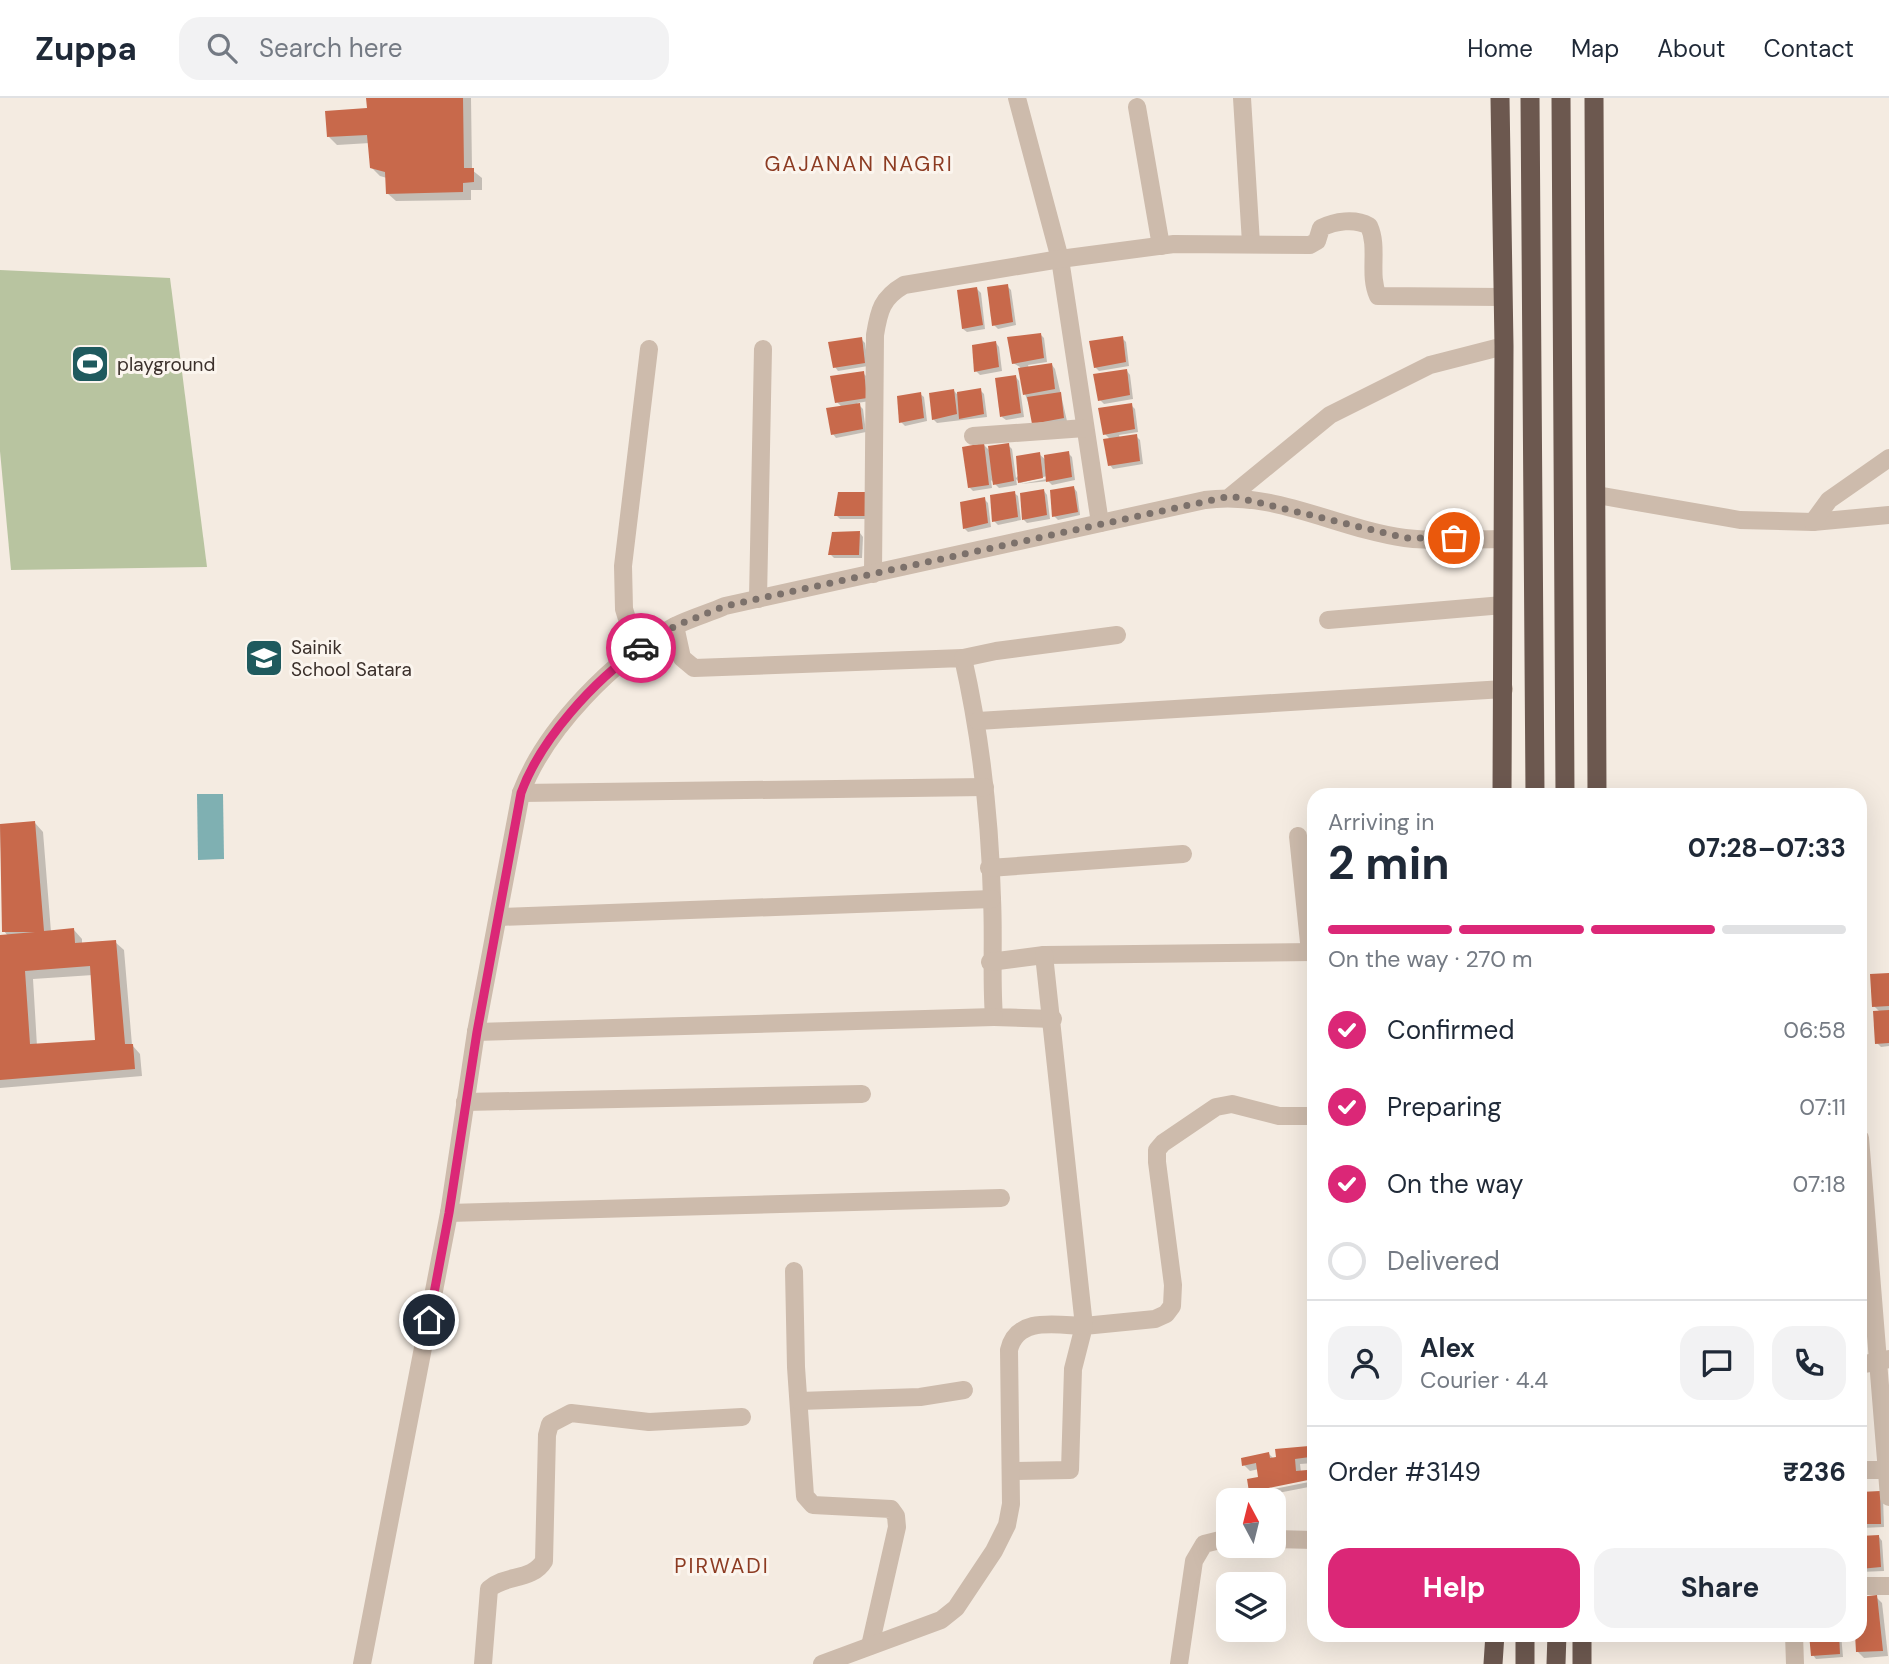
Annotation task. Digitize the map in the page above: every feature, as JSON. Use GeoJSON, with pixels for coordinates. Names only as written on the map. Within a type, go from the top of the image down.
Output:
{"type":"FeatureCollection","features":[{"type":"Feature","properties":{"kind":"highway"},"geometry":{"type":"LineString","coordinates":[[1500,98],[1501,297],[1504,346],[1502,788]]}},
{"type":"Feature","properties":{"kind":"highway"},"geometry":{"type":"LineString","coordinates":[[1530,98],[1535,788]]}},
{"type":"Feature","properties":{"kind":"highway"},"geometry":{"type":"LineString","coordinates":[[1560,98],[1565,788]]}},
{"type":"Feature","properties":{"kind":"highway"},"geometry":{"type":"LineString","coordinates":[[1594,98],[1597,788]]}},
{"type":"Feature","properties":{"kind":"highway"},"geometry":{"type":"LineString","coordinates":[[1493,1664],[1494,1642]]}},
{"type":"Feature","properties":{"kind":"highway"},"geometry":{"type":"LineString","coordinates":[[1525,1642],[1525,1664]]}},
{"type":"Feature","properties":{"kind":"highway"},"geometry":{"type":"LineString","coordinates":[[1556,1664],[1557,1642]]}},
{"type":"Feature","properties":{"kind":"highway"},"geometry":{"type":"LineString","coordinates":[[1582,1664],[1583,1642]]}},
{"type":"Feature","properties":{"kind":"street"},"geometry":{"type":"LineString","coordinates":[[1017,98],[1060,259],[1100,523]]}},
{"type":"Feature","properties":{"kind":"street"},"geometry":{"type":"LineString","coordinates":[[1242,98],[1251,243]]}},
{"type":"Feature","properties":{"kind":"street"},"geometry":{"type":"LineString","coordinates":[[1137,107],[1161,246]]}},
{"type":"Feature","properties":{"kind":"street"},"geometry":{"type":"LineString","coordinates":[[873,574],[875,335],[880,306],[890,293],[904,285],[1060,259],[1161,246],[1251,243],[1310,245],[1317,241],[1321,228],[1329,224],[1357,221],[1369,226],[1373,236],[1373,285],[1378,296],[1501,297]]}},
{"type":"Feature","properties":{"kind":"street"},"geometry":{"type":"LineString","coordinates":[[1231,496],[1331,415],[1430,365],[1504,346]]}},
{"type":"Feature","properties":{"kind":"street"},"geometry":{"type":"LineString","coordinates":[[638,651],[624,609],[623,566],[649,349]]}},
{"type":"Feature","properties":{"kind":"street"},"geometry":{"type":"LineString","coordinates":[[758,599],[763,349]]}},
{"type":"Feature","properties":{"kind":"street"},"geometry":{"type":"LineString","coordinates":[[973,436],[1085,428]]}},
{"type":"Feature","properties":{"kind":"street"},"geometry":{"type":"LineString","coordinates":[[1813,522],[1829,500],[1889,458]]}},
{"type":"Feature","properties":{"kind":"street"},"geometry":{"type":"LineString","coordinates":[[1597,495],[1740,520],[1813,522],[1889,515]]}},
{"type":"Feature","properties":{"kind":"street"},"geometry":{"type":"LineString","coordinates":[[362,1664],[449,1213],[477,1032],[521,793],[534,762],[589,693],[638,651],[675,626],[725,606],[1231,496],[1406,538],[1503,539]]}},
{"type":"Feature","properties":{"kind":"street"},"geometry":{"type":"LineString","coordinates":[[1328,620],[1503,605]]}},
{"type":"Feature","properties":{"kind":"street"},"geometry":{"type":"LineString","coordinates":[[675,626],[682,658],[694,668],[963,658],[1117,635]]}},
{"type":"Feature","properties":{"kind":"street"},"geometry":{"type":"LineString","coordinates":[[963,658],[978,721],[985,787],[992,899],[990,962],[995,1017]]}},
{"type":"Feature","properties":{"kind":"street"},"geometry":{"type":"LineString","coordinates":[[978,721],[1504,689]]}},
{"type":"Feature","properties":{"kind":"street"},"geometry":{"type":"LineString","coordinates":[[521,793],[985,787]]}},
{"type":"Feature","properties":{"kind":"street"},"geometry":{"type":"LineString","coordinates":[[1298,836],[1307,911]]}},
{"type":"Feature","properties":{"kind":"street"},"geometry":{"type":"LineString","coordinates":[[989,868],[1183,854]]}},
{"type":"Feature","properties":{"kind":"street"},"geometry":{"type":"LineString","coordinates":[[499,917],[992,899]]}},
{"type":"Feature","properties":{"kind":"street"},"geometry":{"type":"LineString","coordinates":[[990,962],[1044,955],[1307,952]]}},
{"type":"Feature","properties":{"kind":"street"},"geometry":{"type":"LineString","coordinates":[[1012,1471],[1070,1470],[1073,1369],[1084,1326],[1044,955]]}},
{"type":"Feature","properties":{"kind":"street"},"geometry":{"type":"LineString","coordinates":[[477,1032],[995,1017],[1053,1019]]}},
{"type":"Feature","properties":{"kind":"street"},"geometry":{"type":"LineString","coordinates":[[465,1102],[862,1094]]}},
{"type":"Feature","properties":{"kind":"street"},"geometry":{"type":"LineString","coordinates":[[822,1664],[862,1654],[941,1620],[956,1608],[982,1572],[1007,1525],[1012,1471],[1009,1350],[1018,1331],[1032,1325],[1084,1326],[1154,1319],[1166,1314],[1172,1306],[1173,1285],[1157,1162],[1157,1150],[1163,1143],[1216,1107],[1232,1104],[1279,1116],[1307,1116]]}},
{"type":"Feature","properties":{"kind":"street"},"geometry":{"type":"LineString","coordinates":[[449,1213],[1001,1198]]}},
{"type":"Feature","properties":{"kind":"street"},"geometry":{"type":"LineString","coordinates":[[794,1271],[799,1401],[807,1502],[813,1505],[891,1508],[896,1516],[897,1527],[862,1654]]}},
{"type":"Feature","properties":{"kind":"street"},"geometry":{"type":"LineString","coordinates":[[1867,1274],[1876,1362],[1885,1397],[1889,1497]]}},
{"type":"Feature","properties":{"kind":"street"},"geometry":{"type":"LineString","coordinates":[[799,1401],[920,1396],[964,1390]]}},
{"type":"Feature","properties":{"kind":"street"},"geometry":{"type":"LineString","coordinates":[[483,1664],[489,1589],[499,1580],[532,1573],[544,1561],[547,1435],[550,1424],[571,1413],[649,1422],[742,1417]]}},
{"type":"Feature","properties":{"kind":"street"},"geometry":{"type":"LineString","coordinates":[[1867,1470],[1887,1470]]}},
{"type":"Feature","properties":{"kind":"street"},"geometry":{"type":"LineString","coordinates":[[1286,1539],[1307,1539]]}},
{"type":"Feature","properties":{"kind":"street"},"geometry":{"type":"LineString","coordinates":[[1179,1664],[1194,1561],[1204,1544],[1216,1541]]}},
{"type":"Feature","properties":{"kind":"street"},"geometry":{"type":"LineString","coordinates":[[1867,1586],[1889,1586]]}},
{"type":"Feature","properties":{"kind":"street"},"geometry":{"type":"LineString","coordinates":[[1794,1642],[1795,1664]]}},
{"type":"Feature","properties":{"kind":"green space","name":"playground"},"geometry":{"type":"Polygon","coordinates":[[[0,270],[170,278],[207,567],[11,570],[0,451],[0,270]]]}},
{"type":"Feature","properties":{"kind":"water"},"geometry":{"type":"Polygon","coordinates":[[[197,794],[223,794],[224,859],[198,860],[197,794]]]}},
{"type":"Feature","properties":{"kind":"building"},"geometry":{"type":"Polygon","coordinates":[[[366,98],[463,98],[464,168],[474,168],[474,182],[463,183],[463,192],[386,194],[385,172],[370,168],[367,135],[327,137],[325,111],[367,108],[366,98]]]}},
{"type":"Feature","properties":{"kind":"building"},"geometry":{"type":"Polygon","coordinates":[[[1008,284],[1013,322],[992,326],[987,287],[1008,284]]]}},
{"type":"Feature","properties":{"kind":"building"},"geometry":{"type":"Polygon","coordinates":[[[977,287],[983,325],[962,329],[957,290],[977,287]]]}},
{"type":"Feature","properties":{"kind":"building"},"geometry":{"type":"Polygon","coordinates":[[[1041,333],[1044,358],[1012,364],[1007,337],[1041,333]]]}},
{"type":"Feature","properties":{"kind":"building"},"geometry":{"type":"Polygon","coordinates":[[[1123,336],[1126,362],[1094,368],[1089,341],[1123,336]]]}},
{"type":"Feature","properties":{"kind":"building"},"geometry":{"type":"Polygon","coordinates":[[[862,337],[865,363],[833,368],[828,342],[862,337]]]}},
{"type":"Feature","properties":{"kind":"building"},"geometry":{"type":"Polygon","coordinates":[[[996,341],[999,367],[974,372],[972,345],[996,341]]]}},
{"type":"Feature","properties":{"kind":"building"},"geometry":{"type":"Polygon","coordinates":[[[1052,363],[1055,389],[1023,395],[1018,368],[1052,363]]]}},
{"type":"Feature","properties":{"kind":"building"},"geometry":{"type":"Polygon","coordinates":[[[1127,369],[1130,395],[1098,401],[1093,374],[1127,369]]]}},
{"type":"Feature","properties":{"kind":"building"},"geometry":{"type":"Polygon","coordinates":[[[864,371],[867,398],[835,403],[830,376],[864,371]]]}},
{"type":"Feature","properties":{"kind":"building"},"geometry":{"type":"Polygon","coordinates":[[[1016,375],[1021,413],[1000,417],[995,378],[1016,375]]]}},
{"type":"Feature","properties":{"kind":"building"},"geometry":{"type":"Polygon","coordinates":[[[981,388],[984,414],[959,419],[957,392],[981,388]]]}},
{"type":"Feature","properties":{"kind":"building"},"geometry":{"type":"Polygon","coordinates":[[[954,389],[957,414],[932,420],[929,393],[954,389]]]}},
{"type":"Feature","properties":{"kind":"building"},"geometry":{"type":"Polygon","coordinates":[[[921,392],[924,418],[899,423],[897,396],[921,392]]]}},
{"type":"Feature","properties":{"kind":"building"},"geometry":{"type":"Polygon","coordinates":[[[1061,392],[1064,418],[1032,424],[1027,397],[1061,392]]]}},
{"type":"Feature","properties":{"kind":"building"},"geometry":{"type":"Polygon","coordinates":[[[860,403],[863,429],[831,435],[826,408],[860,403]]]}},
{"type":"Feature","properties":{"kind":"building"},"geometry":{"type":"Polygon","coordinates":[[[1132,403],[1135,429],[1103,435],[1098,408],[1132,403]]]}},
{"type":"Feature","properties":{"kind":"building"},"geometry":{"type":"Polygon","coordinates":[[[1137,434],[1140,461],[1108,466],[1103,439],[1137,434]]]}},
{"type":"Feature","properties":{"kind":"building"},"geometry":{"type":"Polygon","coordinates":[[[984,443],[989,485],[968,488],[962,447],[984,443]]]}},
{"type":"Feature","properties":{"kind":"building"},"geometry":{"type":"Polygon","coordinates":[[[1009,443],[1014,481],[993,485],[988,446],[1009,443]]]}},
{"type":"Feature","properties":{"kind":"building"},"geometry":{"type":"Polygon","coordinates":[[[1069,451],[1072,477],[1046,482],[1044,455],[1069,451]]]}},
{"type":"Feature","properties":{"kind":"building"},"geometry":{"type":"Polygon","coordinates":[[[1040,452],[1043,478],[1018,483],[1016,456],[1040,452]]]}},
{"type":"Feature","properties":{"kind":"building"},"geometry":{"type":"Polygon","coordinates":[[[1074,486],[1078,512],[1052,517],[1050,490],[1074,486]]]}},
{"type":"Feature","properties":{"kind":"building"},"geometry":{"type":"Polygon","coordinates":[[[1044,489],[1047,515],[1022,520],[1020,493],[1044,489]]]}},
{"type":"Feature","properties":{"kind":"building"},"geometry":{"type":"Polygon","coordinates":[[[1015,491],[1018,517],[992,522],[990,495],[1015,491]]]}},
{"type":"Feature","properties":{"kind":"building"},"geometry":{"type":"Polygon","coordinates":[[[838,492],[866,492],[865,516],[834,516],[838,492]]]}},
{"type":"Feature","properties":{"kind":"building"},"geometry":{"type":"Polygon","coordinates":[[[985,497],[988,523],[963,529],[960,502],[985,497]]]}},
{"type":"Feature","properties":{"kind":"building"},"geometry":{"type":"Polygon","coordinates":[[[860,531],[859,555],[828,555],[832,532],[860,531]]]}},
{"type":"Feature","properties":{"kind":"building"},"geometry":{"type":"Polygon","coordinates":[[[35,821],[44,931],[74,928],[75,943],[116,940],[125,1044],[133,1044],[135,1069],[0,1080],[0,935],[35,932],[2,932],[0,824],[35,821]],[[90,966],[25,971],[30,1044],[95,1040],[90,966]]]}},
{"type":"Feature","properties":{"kind":"building"},"geometry":{"type":"Polygon","coordinates":[[[1889,973],[1889,1006],[1872,1007],[1870,974],[1889,973]]]}},
{"type":"Feature","properties":{"kind":"building"},"geometry":{"type":"Polygon","coordinates":[[[1889,1010],[1889,1043],[1875,1044],[1873,1011],[1889,1010]]]}},
{"type":"Feature","properties":{"kind":"building"},"geometry":{"type":"Polygon","coordinates":[[[1307,1446],[1307,1457],[1295,1459],[1296,1471],[1307,1470],[1307,1480],[1269,1488],[1248,1488],[1247,1479],[1258,1477],[1256,1463],[1242,1466],[1241,1458],[1269,1452],[1270,1458],[1276,1457],[1275,1449],[1307,1446]]]}},
{"type":"Feature","properties":{"kind":"building"},"geometry":{"type":"Polygon","coordinates":[[[1880,1491],[1881,1524],[1867,1524],[1867,1492],[1880,1491]]]}},
{"type":"Feature","properties":{"kind":"building"},"geometry":{"type":"Polygon","coordinates":[[[1879,1535],[1881,1567],[1867,1568],[1867,1536],[1879,1535]]]}},
{"type":"Feature","properties":{"kind":"building"},"geometry":{"type":"Polygon","coordinates":[[[1877,1595],[1883,1651],[1856,1652],[1855,1642],[1867,1642],[1867,1596],[1877,1595]]]}},
{"type":"Feature","properties":{"kind":"building"},"geometry":{"type":"Polygon","coordinates":[[[1810,1642],[1839,1642],[1840,1654],[1811,1656],[1810,1642]]]}},
{"type":"Feature","properties":{"kind":"way so far"},"geometry":{"type":"LineString","coordinates":[[641,648],[675,626],[725,606],[1231,496],[1406,538],[1454,538]]}},
{"type":"Feature","properties":{"kind":"place","name":"playground"},"geometry":{"type":"Point","coordinates":[90,364]}},
{"type":"Feature","properties":{"kind":"place","name":"Sainik School Satara"},"geometry":{"type":"Point","coordinates":[264,658]}},
{"type":"Feature","properties":{"kind":"district","name":"GAJANAN NAGRI"},"geometry":{"type":"Point","coordinates":[859,164]}},
{"type":"Feature","properties":{"kind":"district","name":"PIRWADI"},"geometry":{"type":"Point","coordinates":[722,1566]}},
{"type":"Feature","properties":{"kind":"route"},"geometry":{"type":"LineString","coordinates":[[429,1320],[449,1213],[477,1032],[521,793],[534,762],[597,683],[641,648]]}}]}
